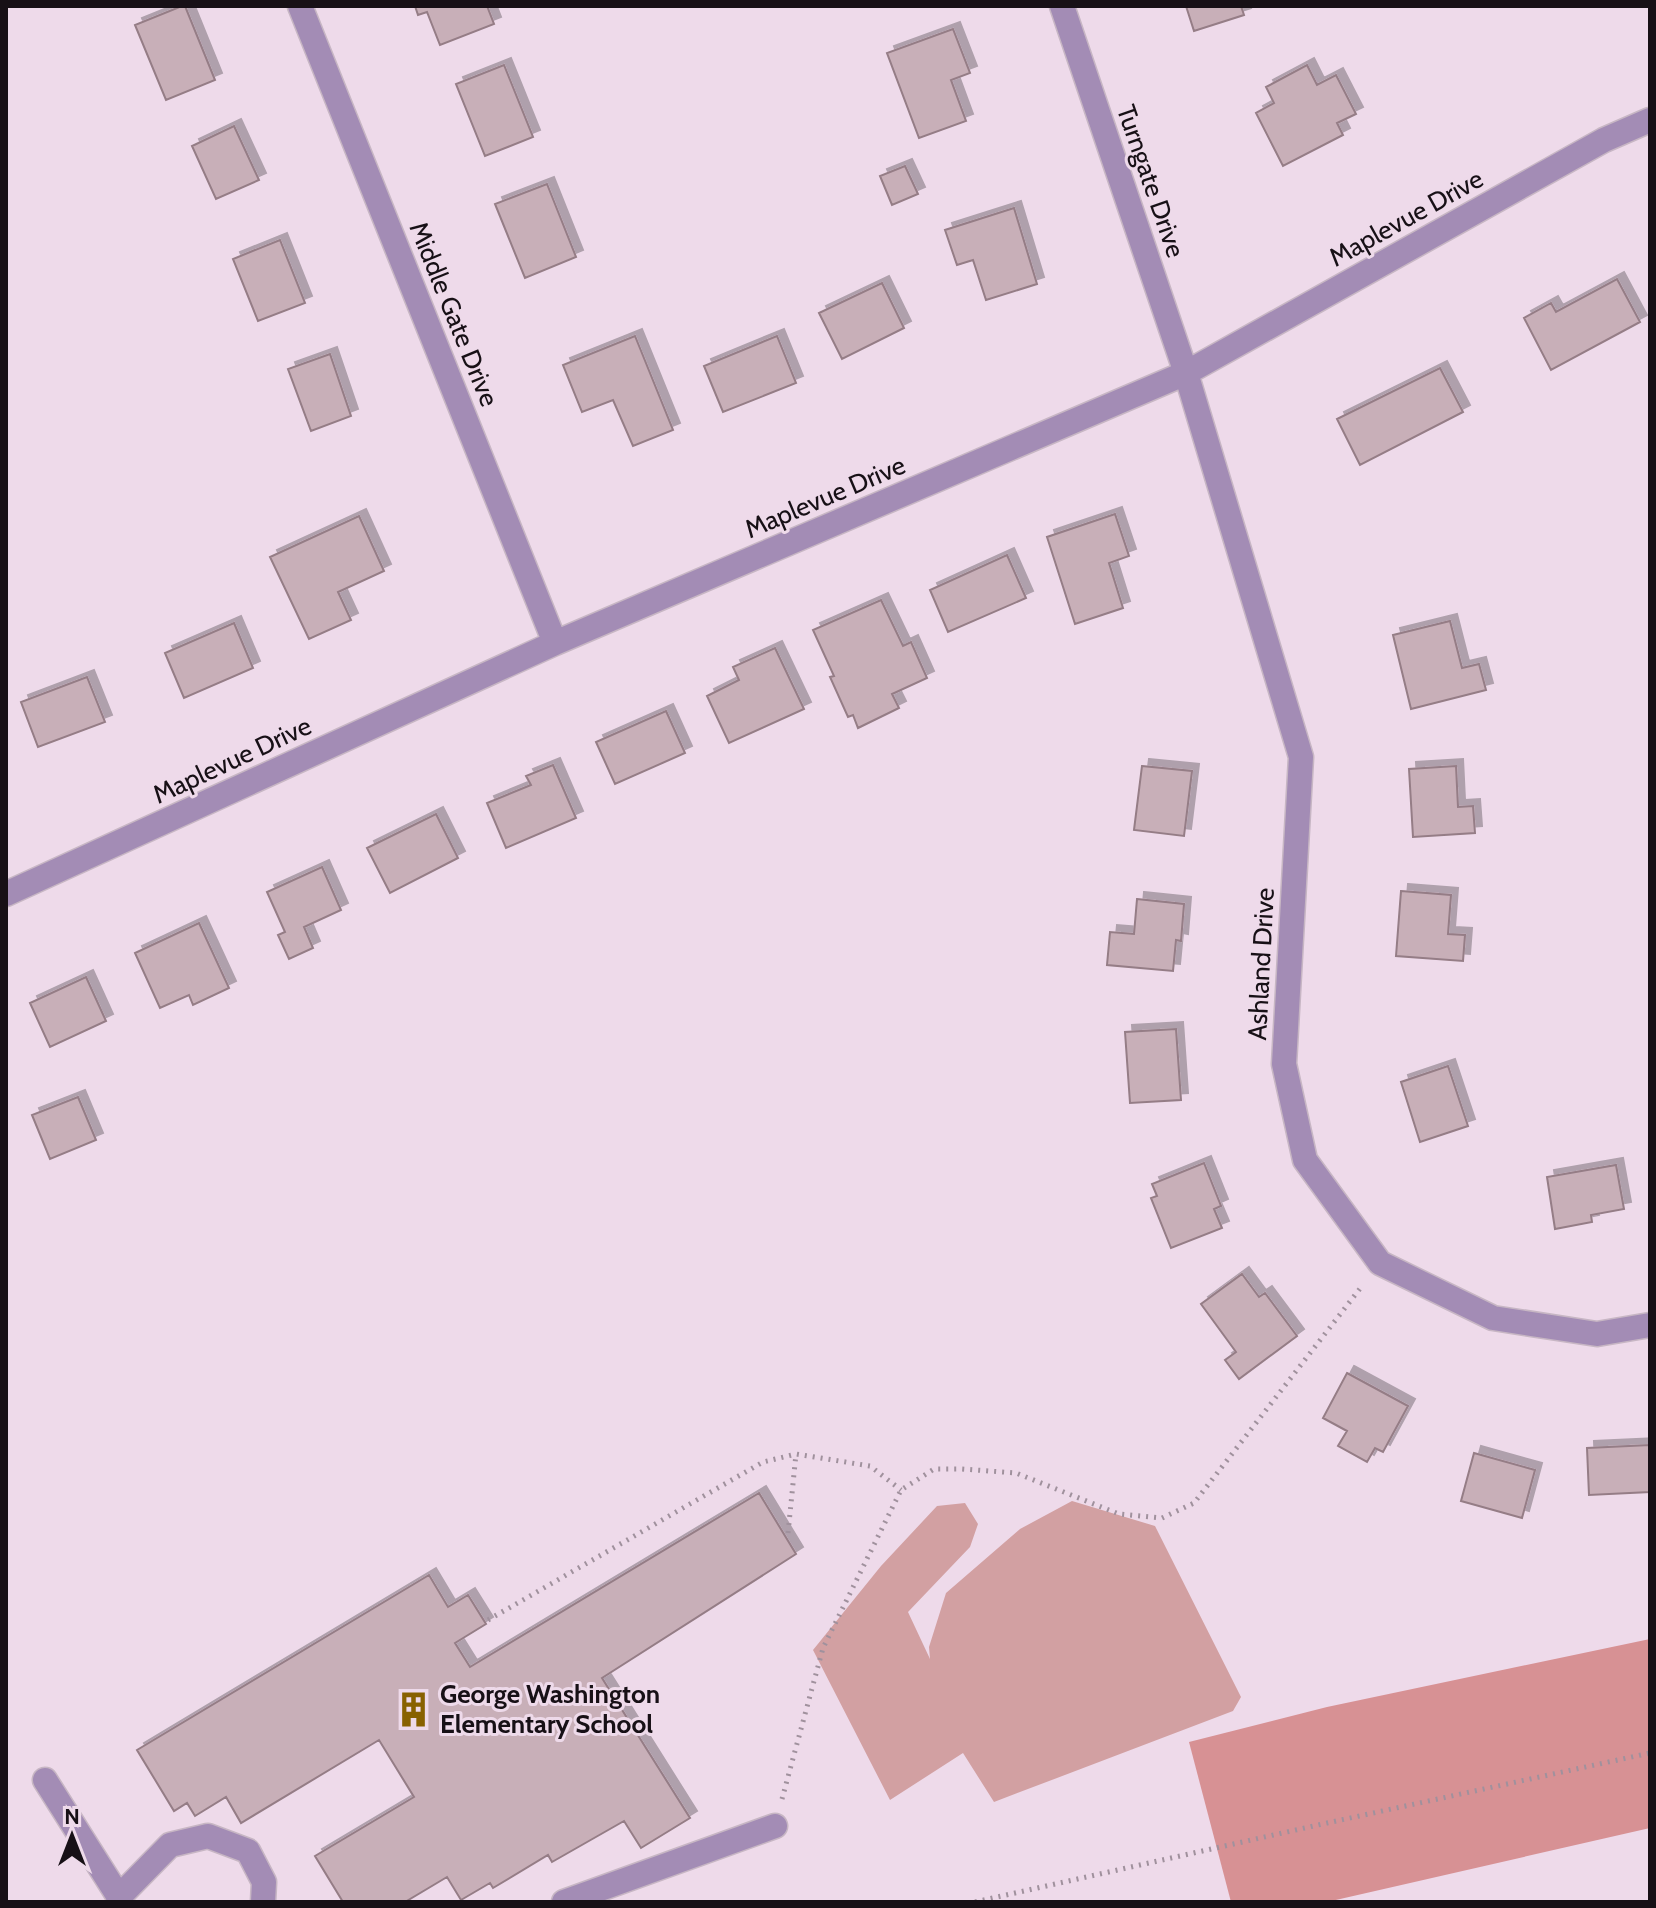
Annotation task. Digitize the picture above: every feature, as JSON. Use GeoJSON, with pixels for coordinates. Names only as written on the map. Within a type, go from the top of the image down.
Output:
{"type":"FeatureCollection","features":[{"type":"Feature","properties":{"kind":"street","name":"Middle Gate Drive"},"geometry":{"type":"LineString","coordinates":[[300,6],[555,643]]}},
{"type":"Feature","properties":{"kind":"street","name":"Turngate Drive"},"geometry":{"type":"LineString","coordinates":[[1062,6],[1186,373]]}},
{"type":"Feature","properties":{"kind":"street","name":"Maplevue Drive"},"geometry":{"type":"LineString","coordinates":[[6,894],[555,643],[1186,373],[1604,140],[1650,120]]}},
{"type":"Feature","properties":{"kind":"street","name":"Ashland Drive"},"geometry":{"type":"LineString","coordinates":[[1186,373],[1301,757],[1284,1064],[1305,1160],[1380,1263],[1493,1318],[1597,1334],[1650,1325]]}},
{"type":"Feature","properties":{"kind":"street"},"geometry":{"type":"LineString","coordinates":[[45,1780],[119,1900],[170,1845],[208,1836],[248,1851],[264,1882],[263,1902]]}},
{"type":"Feature","properties":{"kind":"street"},"geometry":{"type":"LineString","coordinates":[[564,1902],[775,1826]]}},
{"type":"Feature","properties":{"kind":"path"},"geometry":{"type":"LineString","coordinates":[[775,1826],[823,1648],[901,1490],[934,1469],[1016,1473],[1119,1514],[1162,1518],[1194,1503],[1380,1263]]}},
{"type":"Feature","properties":{"kind":"path"},"geometry":{"type":"LineString","coordinates":[[488,1620],[763,1462],[796,1454],[870,1466],[901,1490]]}},
{"type":"Feature","properties":{"kind":"path"},"geometry":{"type":"LineString","coordinates":[[788,1533],[796,1454]]}},
{"type":"Feature","properties":{"kind":"path"},"geometry":{"type":"LineString","coordinates":[[975,1902],[1650,1753]]}},
{"type":"Feature","properties":{"kind":"shaded area"},"geometry":{"type":"Polygon","coordinates":[[[1072,1501],[1155,1526],[1241,1697],[1233,1711],[994,1802],[963,1753],[890,1800],[813,1650],[881,1566],[937,1506],[965,1503],[978,1524],[970,1547],[908,1612],[930,1659],[929,1647],[946,1593],[1020,1529],[1072,1501]]]}},
{"type":"Feature","properties":{"kind":"shaded area"},"geometry":{"type":"Polygon","coordinates":[[[1650,1639],[1650,1828],[1327,1902],[1231,1902],[1189,1742],[1327,1707],[1650,1639]]]}},
{"type":"Feature","properties":{"kind":"building"},"geometry":{"type":"Polygon","coordinates":[[[185,6],[215,80],[166,100],[135,25],[185,6]]]}},
{"type":"Feature","properties":{"kind":"building"},"geometry":{"type":"Polygon","coordinates":[[[415,6],[487,6],[494,24],[440,45],[427,12],[418,15],[415,6]]]}},
{"type":"Feature","properties":{"kind":"building"},"geometry":{"type":"Polygon","coordinates":[[[1186,6],[1241,6],[1244,15],[1194,31],[1186,6]]]}},
{"type":"Feature","properties":{"kind":"building"},"geometry":{"type":"Polygon","coordinates":[[[953,29],[970,73],[951,80],[966,121],[919,138],[887,53],[953,29]]]}},
{"type":"Feature","properties":{"kind":"building"},"geometry":{"type":"Polygon","coordinates":[[[504,65],[533,137],[485,156],[456,84],[504,65]]]}},
{"type":"Feature","properties":{"kind":"building"},"geometry":{"type":"Polygon","coordinates":[[[1307,65],[1317,85],[1336,75],[1356,114],[1337,123],[1343,135],[1283,166],[1256,113],[1274,103],[1266,87],[1307,65]]]}},
{"type":"Feature","properties":{"kind":"building"},"geometry":{"type":"Polygon","coordinates":[[[234,126],[259,180],[216,199],[192,146],[234,126]]]}},
{"type":"Feature","properties":{"kind":"building"},"geometry":{"type":"Polygon","coordinates":[[[905,166],[918,194],[892,205],[880,176],[905,166]]]}},
{"type":"Feature","properties":{"kind":"building"},"geometry":{"type":"Polygon","coordinates":[[[547,184],[576,257],[525,278],[495,204],[547,184]]]}},
{"type":"Feature","properties":{"kind":"building"},"geometry":{"type":"Polygon","coordinates":[[[1014,208],[1037,284],[986,300],[973,260],[957,265],[945,230],[1014,208]]]}},
{"type":"Feature","properties":{"kind":"building"},"geometry":{"type":"Polygon","coordinates":[[[280,240],[305,303],[258,321],[233,259],[280,240]]]}},
{"type":"Feature","properties":{"kind":"building"},"geometry":{"type":"Polygon","coordinates":[[[1617,279],[1640,322],[1551,370],[1524,318],[1551,303],[1556,312],[1617,279]]]}},
{"type":"Feature","properties":{"kind":"building"},"geometry":{"type":"Polygon","coordinates":[[[882,283],[904,328],[842,359],[819,313],[882,283]]]}},
{"type":"Feature","properties":{"kind":"building"},"geometry":{"type":"Polygon","coordinates":[[[635,336],[673,430],[633,446],[613,400],[582,412],[563,365],[635,336]]]}},
{"type":"Feature","properties":{"kind":"building"},"geometry":{"type":"Polygon","coordinates":[[[777,336],[796,383],[723,412],[704,366],[777,336]]]}},
{"type":"Feature","properties":{"kind":"building"},"geometry":{"type":"Polygon","coordinates":[[[330,354],[351,416],[311,431],[288,369],[330,354]]]}},
{"type":"Feature","properties":{"kind":"building"},"geometry":{"type":"Polygon","coordinates":[[[1440,368],[1463,412],[1360,465],[1337,419],[1440,368]]]}},
{"type":"Feature","properties":{"kind":"building"},"geometry":{"type":"Polygon","coordinates":[[[1115,514],[1129,556],[1109,563],[1123,608],[1075,624],[1047,537],[1115,514]]]}},
{"type":"Feature","properties":{"kind":"building"},"geometry":{"type":"Polygon","coordinates":[[[359,516],[384,571],[338,592],[351,620],[309,639],[270,557],[359,516]]]}},
{"type":"Feature","properties":{"kind":"building"},"geometry":{"type":"Polygon","coordinates":[[[1007,555],[1026,598],[948,632],[930,590],[1007,555]]]}},
{"type":"Feature","properties":{"kind":"building"},"geometry":{"type":"Polygon","coordinates":[[[881,600],[903,646],[911,642],[927,678],[892,694],[899,708],[858,728],[853,715],[848,717],[813,630],[881,600]]]}},
{"type":"Feature","properties":{"kind":"building"},"geometry":{"type":"Polygon","coordinates":[[[1450,621],[1462,668],[1479,664],[1486,690],[1411,709],[1393,635],[1450,621]]]}},
{"type":"Feature","properties":{"kind":"building"},"geometry":{"type":"Polygon","coordinates":[[[234,623],[253,668],[184,698],[165,653],[234,623]]]}},
{"type":"Feature","properties":{"kind":"building"},"geometry":{"type":"Polygon","coordinates":[[[775,648],[804,709],[729,743],[707,696],[739,680],[733,667],[775,648]]]}},
{"type":"Feature","properties":{"kind":"building"},"geometry":{"type":"Polygon","coordinates":[[[87,677],[105,722],[38,747],[21,702],[87,677]]]}},
{"type":"Feature","properties":{"kind":"building"},"geometry":{"type":"Polygon","coordinates":[[[666,711],[685,753],[615,784],[596,742],[666,711]]]}},
{"type":"Feature","properties":{"kind":"building"},"geometry":{"type":"Polygon","coordinates":[[[553,765],[576,818],[506,848],[487,803],[531,785],[526,776],[553,765]]]}},
{"type":"Feature","properties":{"kind":"building"},"geometry":{"type":"Polygon","coordinates":[[[1142,766],[1192,771],[1184,836],[1134,830],[1142,766]]]}},
{"type":"Feature","properties":{"kind":"building"},"geometry":{"type":"Polygon","coordinates":[[[1456,766],[1458,807],[1473,806],[1475,833],[1413,837],[1409,769],[1456,766]]]}},
{"type":"Feature","properties":{"kind":"building"},"geometry":{"type":"Polygon","coordinates":[[[436,814],[458,858],[390,893],[367,848],[436,814]]]}},
{"type":"Feature","properties":{"kind":"building"},"geometry":{"type":"Polygon","coordinates":[[[322,867],[341,910],[304,927],[313,948],[289,959],[278,935],[285,932],[267,892],[322,867]]]}},
{"type":"Feature","properties":{"kind":"building"},"geometry":{"type":"Polygon","coordinates":[[[1401,891],[1451,895],[1448,934],[1465,935],[1463,961],[1396,956],[1401,891]]]}},
{"type":"Feature","properties":{"kind":"building"},"geometry":{"type":"Polygon","coordinates":[[[1137,899],[1184,904],[1181,941],[1176,940],[1173,971],[1107,965],[1110,932],[1134,934],[1137,899]]]}},
{"type":"Feature","properties":{"kind":"building"},"geometry":{"type":"Polygon","coordinates":[[[199,923],[229,988],[193,1005],[189,995],[160,1008],[135,953],[199,923]]]}},
{"type":"Feature","properties":{"kind":"building"},"geometry":{"type":"Polygon","coordinates":[[[86,977],[106,1021],[50,1047],[30,1003],[86,977]]]}},
{"type":"Feature","properties":{"kind":"building"},"geometry":{"type":"Polygon","coordinates":[[[1176,1029],[1181,1100],[1130,1103],[1125,1032],[1176,1029]]]}},
{"type":"Feature","properties":{"kind":"building"},"geometry":{"type":"Polygon","coordinates":[[[1448,1066],[1468,1126],[1420,1142],[1401,1082],[1448,1066]]]}},
{"type":"Feature","properties":{"kind":"building"},"geometry":{"type":"Polygon","coordinates":[[[78,1097],[96,1140],[50,1159],[32,1115],[78,1097]]]}},
{"type":"Feature","properties":{"kind":"building"},"geometry":{"type":"Polygon","coordinates":[[[1204,1163],[1221,1206],[1214,1209],[1222,1228],[1171,1248],[1151,1198],[1157,1196],[1152,1184],[1204,1163]]]}},
{"type":"Feature","properties":{"kind":"building"},"geometry":{"type":"Polygon","coordinates":[[[1616,1165],[1624,1209],[1591,1215],[1592,1222],[1555,1229],[1547,1177],[1616,1165]]]}},
{"type":"Feature","properties":{"kind":"building"},"geometry":{"type":"Polygon","coordinates":[[[1242,1274],[1259,1297],[1265,1293],[1297,1336],[1239,1379],[1225,1360],[1236,1352],[1201,1304],[1242,1274]]]}},
{"type":"Feature","properties":{"kind":"building"},"geometry":{"type":"Polygon","coordinates":[[[1347,1373],[1408,1406],[1383,1452],[1375,1448],[1367,1462],[1338,1446],[1347,1431],[1323,1418],[1347,1373]]]}},
{"type":"Feature","properties":{"kind":"building"},"geometry":{"type":"Polygon","coordinates":[[[1650,1445],[1650,1492],[1589,1495],[1587,1448],[1650,1445]]]}},
{"type":"Feature","properties":{"kind":"building"},"geometry":{"type":"Polygon","coordinates":[[[1474,1453],[1535,1470],[1522,1518],[1461,1501],[1474,1453]]]}},
{"type":"Feature","properties":{"kind":"building","name":"George Washington Elementary School"},"geometry":{"type":"Polygon","coordinates":[[[759,1493],[796,1554],[602,1678],[690,1818],[641,1848],[624,1821],[552,1862],[548,1855],[493,1888],[490,1883],[461,1900],[447,1877],[405,1902],[343,1902],[315,1856],[414,1797],[379,1740],[241,1823],[226,1797],[195,1816],[187,1803],[174,1811],[137,1750],[429,1575],[448,1607],[468,1595],[486,1624],[455,1643],[470,1667],[759,1493]]]}},
{"type":"Feature","properties":{"kind":"place","name":"George Washington Elementary School"},"geometry":{"type":"Point","coordinates":[414,1709]}}]}
